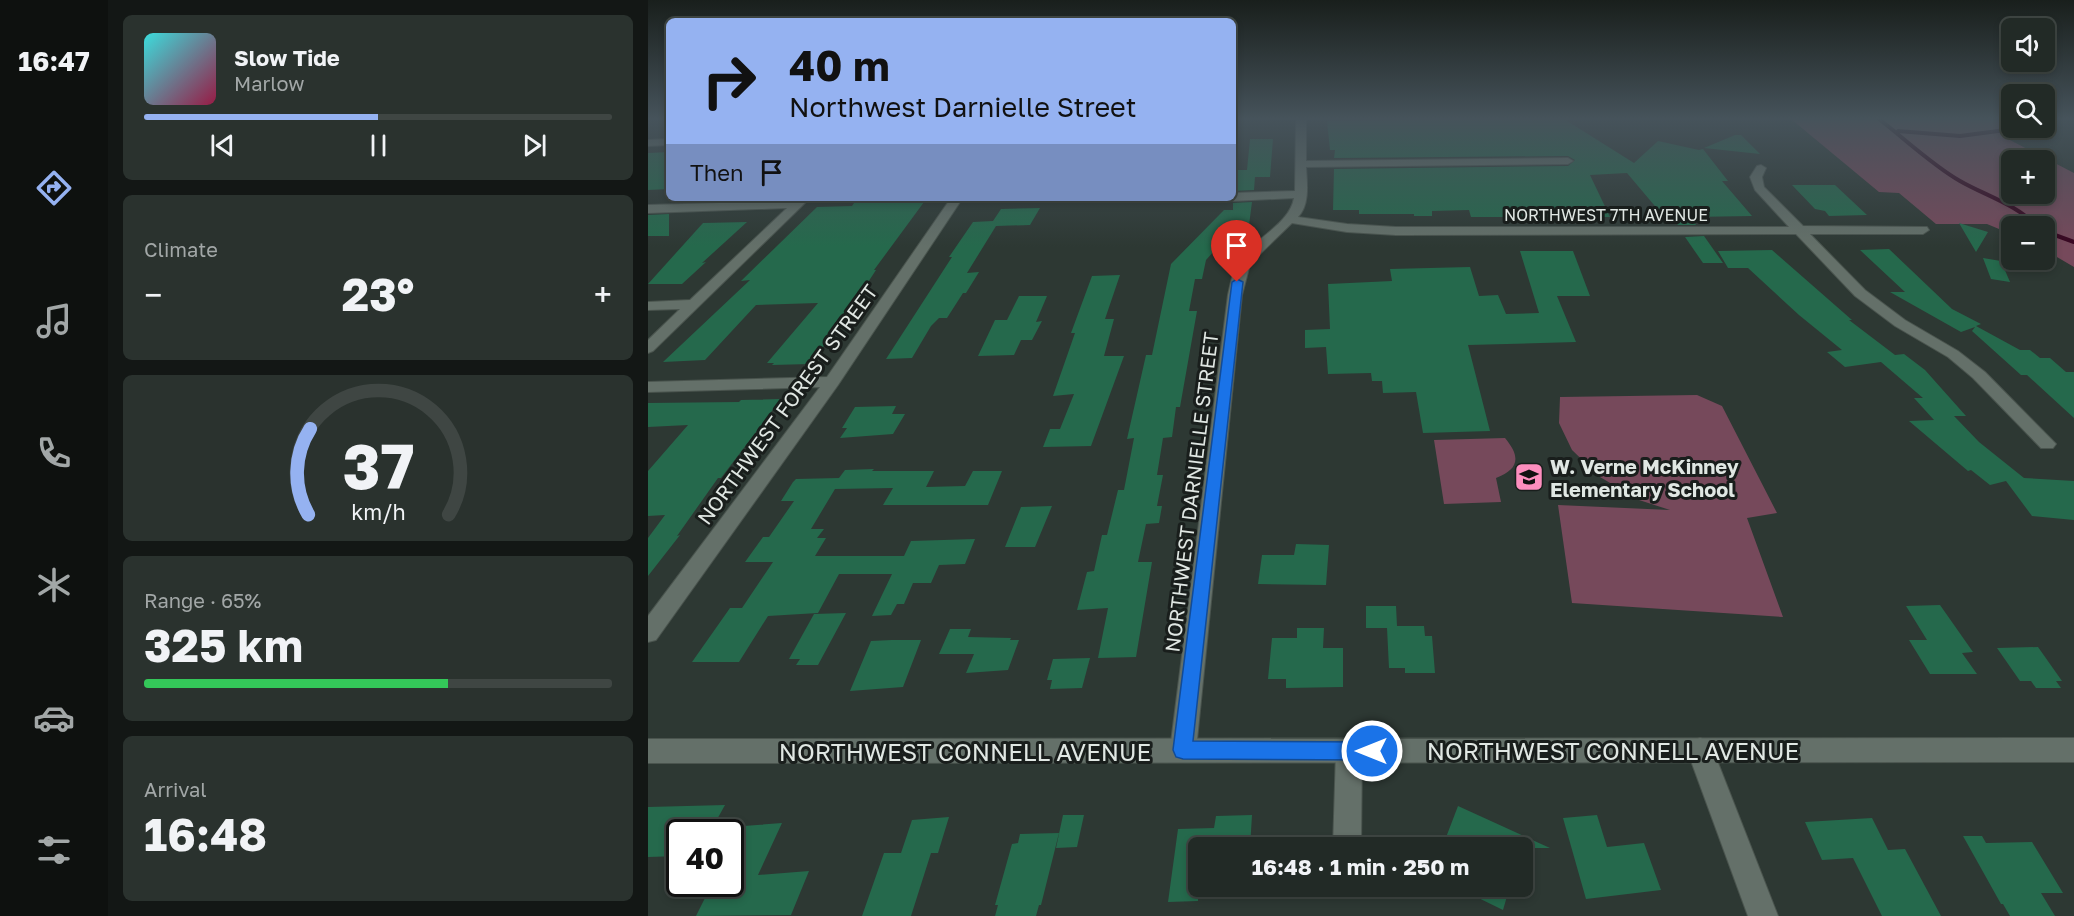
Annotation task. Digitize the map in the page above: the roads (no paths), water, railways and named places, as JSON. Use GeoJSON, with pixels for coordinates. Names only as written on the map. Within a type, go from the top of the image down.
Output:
{"type":"FeatureCollection","features":[{"type":"Feature","properties":{"kind":"street"},"geometry":{"type":"LineString","coordinates":[[1301,164],[1502,162]]}},
{"type":"Feature","properties":{"kind":"street","name":"NORTHWEST DARNIELLE STREET"},"geometry":{"type":"LineString","coordinates":[[1183,750],[1237,282],[1242,268],[1252,254],[1298,210],[1301,194],[1301,164]]}},
{"type":"Feature","properties":{"kind":"street"},"geometry":{"type":"LineString","coordinates":[[1761,168],[1756,177],[1759,188],[1860,293],[1900,323],[1953,354],[1979,375],[2047,444]]}},
{"type":"Feature","properties":{"kind":"street"},"geometry":{"type":"LineString","coordinates":[[1236,197],[1301,194]]}},
{"type":"Feature","properties":{"kind":"street"},"geometry":{"type":"LineString","coordinates":[[648,209],[800,201]]}},
{"type":"Feature","properties":{"kind":"street"},"geometry":{"type":"LineString","coordinates":[[648,348],[800,201]]}},
{"type":"Feature","properties":{"kind":"street","name":"NORTHWEST FOREST STREET"},"geometry":{"type":"LineString","coordinates":[[648,633],[832,382],[956,201]]}},
{"type":"Feature","properties":{"kind":"street","name":"NORTHWEST 7TH AVENUE"},"geometry":{"type":"LineString","coordinates":[[1290,219],[1347,228],[1396,231],[1923,230]]}},
{"type":"Feature","properties":{"kind":"street"},"geometry":{"type":"LineString","coordinates":[[648,306],[693,304]]}},
{"type":"Feature","properties":{"kind":"street"},"geometry":{"type":"LineString","coordinates":[[648,387],[832,382]]}},
{"type":"Feature","properties":{"kind":"street"},"geometry":{"type":"LineString","coordinates":[[1700,750],[1763,916]]}},
{"type":"Feature","properties":{"kind":"street","name":"NORTHWEST CONNELL AVENUE"},"geometry":{"type":"LineString","coordinates":[[648,751],[2074,750]]}},
{"type":"Feature","properties":{"kind":"street"},"geometry":{"type":"LineString","coordinates":[[1347,837],[1349,751]]}},
{"type":"Feature","properties":{"kind":"waterway"},"geometry":{"type":"LineString","coordinates":[[1931,162],[1950,175],[2025,216]]}},
{"type":"Feature","properties":{"kind":"waterway"},"geometry":{"type":"LineString","coordinates":[[2055,235],[2074,242]]}},
{"type":"Feature","properties":{"kind":"place","name":"W. Verne McKinney Elementary School"},"geometry":{"type":"Point","coordinates":[1529,477]}}]}
